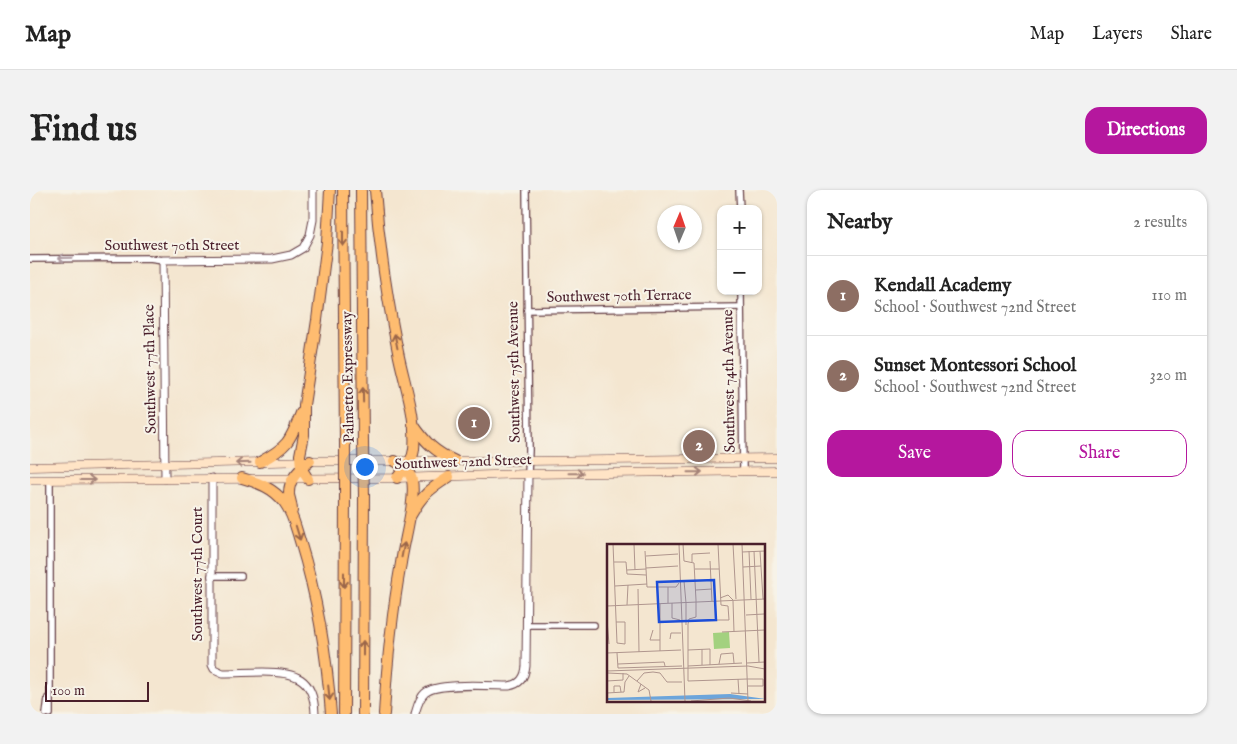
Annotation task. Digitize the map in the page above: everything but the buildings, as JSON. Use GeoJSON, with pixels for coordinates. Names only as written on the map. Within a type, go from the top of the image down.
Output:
{"type":"FeatureCollection","features":[{"type":"Feature","properties":{"kind":"highway"},"geometry":{"type":"LineString","coordinates":[[308,479],[304,464],[304,406],[325,259],[330,190]]}},
{"type":"Feature","properties":{"kind":"highway","name":"Palmetto Expressway"},"geometry":{"type":"LineString","coordinates":[[343,190],[345,444],[344,714]]}},
{"type":"Feature","properties":{"kind":"highway","name":"Palmetto Expressway"},"geometry":{"type":"LineString","coordinates":[[361,190],[364,496],[363,714]]}},
{"type":"Feature","properties":{"kind":"highway"},"geometry":{"type":"LineString","coordinates":[[374,190],[391,315],[413,423],[414,448],[408,464],[397,478]]}},
{"type":"Feature","properties":{"kind":"highway"},"geometry":{"type":"LineString","coordinates":[[260,462],[278,452],[289,441],[304,406]]}},
{"type":"Feature","properties":{"kind":"highway"},"geometry":{"type":"LineString","coordinates":[[413,423],[424,440],[432,448],[456,461]]}},
{"type":"Feature","properties":{"kind":"highway"},"geometry":{"type":"LineString","coordinates":[[395,460],[408,464]]}},
{"type":"Feature","properties":{"kind":"highway"},"geometry":{"type":"LineString","coordinates":[[304,464],[292,478],[289,491],[292,514],[308,570],[319,624],[331,714]]}},
{"type":"Feature","properties":{"kind":"highway"},"geometry":{"type":"LineString","coordinates":[[384,714],[391,630],[412,489],[408,464]]}},
{"type":"Feature","properties":{"kind":"highway"},"geometry":{"type":"LineString","coordinates":[[409,518],[426,492],[449,477]]}},
{"type":"Feature","properties":{"kind":"highway"},"geometry":{"type":"LineString","coordinates":[[242,478],[263,484],[271,489],[292,514]]}},
{"type":"Feature","properties":{"kind":"main road","name":"Southwest 72nd Street"},"geometry":{"type":"LineString","coordinates":[[408,464],[456,461],[777,458]]}},
{"type":"Feature","properties":{"kind":"main road","name":"Southwest 72nd Street"},"geometry":{"type":"LineString","coordinates":[[30,467],[165,466],[260,462],[304,464],[395,460]]}},
{"type":"Feature","properties":{"kind":"main road"},"geometry":{"type":"LineString","coordinates":[[648,460],[648,473]]}},
{"type":"Feature","properties":{"kind":"main road"},"geometry":{"type":"LineString","coordinates":[[212,464],[212,478]]}},
{"type":"Feature","properties":{"kind":"main road"},"geometry":{"type":"LineString","coordinates":[[50,467],[50,480]]}},
{"type":"Feature","properties":{"kind":"main road","name":"Southwest 72nd Street"},"geometry":{"type":"LineString","coordinates":[[30,480],[411,478],[528,474],[777,471]]}},
{"type":"Feature","properties":{"kind":"street","name":"Southwest 70th Street"},"geometry":{"type":"LineString","coordinates":[[30,259],[149,258],[163,260],[278,258],[295,254],[303,248],[307,241],[313,220],[313,190]]}},
{"type":"Feature","properties":{"kind":"street","name":"Southwest 75th Avenue"},"geometry":{"type":"LineString","coordinates":[[415,714],[422,696],[432,688],[512,685],[521,681],[525,673],[528,474],[526,190]]}},
{"type":"Feature","properties":{"kind":"street"},"geometry":{"type":"LineString","coordinates":[[739,190],[740,205]]}},
{"type":"Feature","properties":{"kind":"street","name":"Southwest 77th Place"},"geometry":{"type":"LineString","coordinates":[[163,260],[165,479]]}},
{"type":"Feature","properties":{"kind":"street","name":"Southwest 74th Avenue"},"geometry":{"type":"LineString","coordinates":[[741,295],[743,471]]}},
{"type":"Feature","properties":{"kind":"street","name":"Southwest 70th Terrace"},"geometry":{"type":"LineString","coordinates":[[527,310],[741,308]]}},
{"type":"Feature","properties":{"kind":"street","name":"Southwest 77th Court"},"geometry":{"type":"LineString","coordinates":[[212,478],[212,666],[214,669],[223,672],[295,675],[309,689],[313,698],[315,714]]}},
{"type":"Feature","properties":{"kind":"street"},"geometry":{"type":"LineString","coordinates":[[50,480],[50,714]]}},
{"type":"Feature","properties":{"kind":"street"},"geometry":{"type":"LineString","coordinates":[[212,576],[242,576]]}},
{"type":"Feature","properties":{"kind":"street"},"geometry":{"type":"LineString","coordinates":[[526,625],[594,625]]}},
{"type":"Feature","properties":{"kind":"street"},"geometry":{"type":"LineString","coordinates":[[46,714],[50,686]]}},
{"type":"Feature","properties":{"kind":"place","name":"Kendall Academy"},"geometry":{"type":"Point","coordinates":[474,423]}},
{"type":"Feature","properties":{"kind":"place","name":"Sunset Montessori School"},"geometry":{"type":"Point","coordinates":[699,446]}}]}
